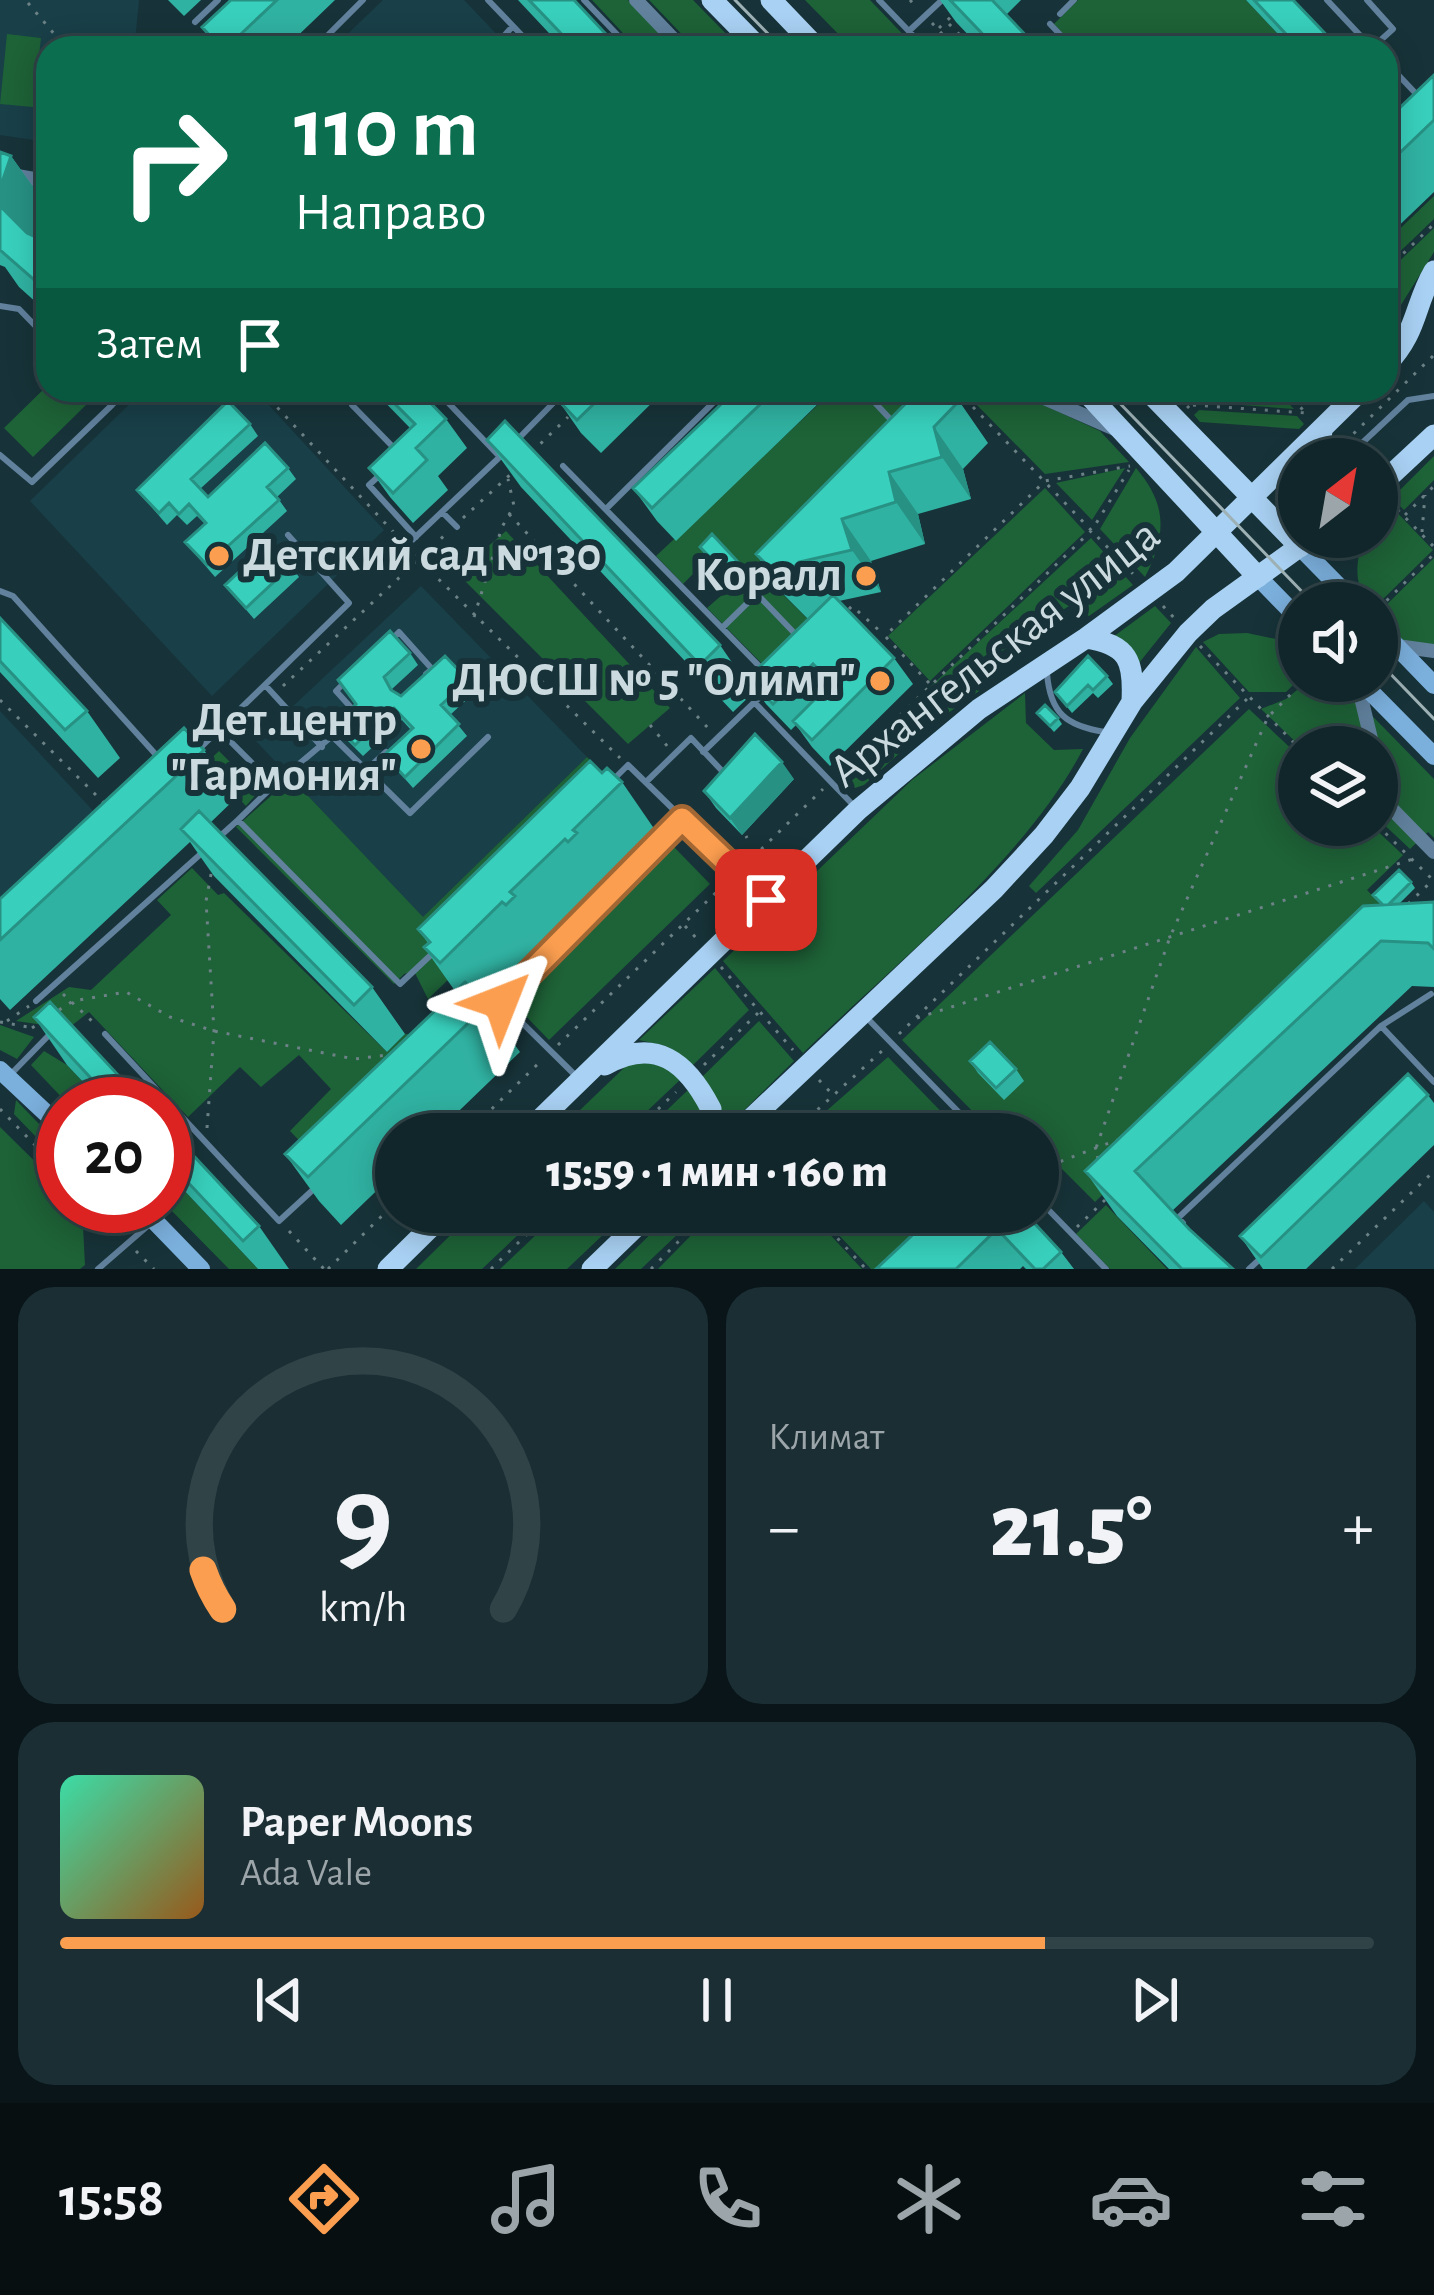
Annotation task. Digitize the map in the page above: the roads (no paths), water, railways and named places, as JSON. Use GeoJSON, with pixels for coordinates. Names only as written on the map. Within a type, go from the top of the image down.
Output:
{"type":"FeatureCollection","features":[{"type":"Feature","properties":{"kind":"main road"},"geometry":{"type":"LineString","coordinates":[[712,0],[747,36]]}},
{"type":"Feature","properties":{"kind":"main road"},"geometry":{"type":"LineString","coordinates":[[771,0],[806,36]]}},
{"type":"Feature","properties":{"kind":"main road"},"geometry":{"type":"LineString","coordinates":[[1398,352],[1418,318],[1434,271]]}},
{"type":"Feature","properties":{"kind":"main road"},"geometry":{"type":"LineString","coordinates":[[1095,402],[1278,597]]}},
{"type":"Feature","properties":{"kind":"main road"},"geometry":{"type":"LineString","coordinates":[[1167,402],[1183,412],[1252,498],[1278,519]]}},
{"type":"Feature","properties":{"kind":"main road","name":"Архангельская улица"},"geometry":{"type":"LineString","coordinates":[[546,1113],[858,810],[942,736],[1150,592],[1252,498],[1314,421],[1343,402]]}},
{"type":"Feature","properties":{"kind":"main road"},"geometry":{"type":"LineString","coordinates":[[1314,421],[1318,438]]}},
{"type":"Feature","properties":{"kind":"main road"},"geometry":{"type":"LineString","coordinates":[[1398,468],[1434,435]]}},
{"type":"Feature","properties":{"kind":"main road","name":"Архангельская улица"},"geometry":{"type":"LineString","coordinates":[[758,1113],[994,889],[1044,835],[1080,788],[1132,702],[1188,633],[1213,609],[1285,558]]}},
{"type":"Feature","properties":{"kind":"main road"},"geometry":{"type":"LineString","coordinates":[[1320,558],[1338,582]]}},
{"type":"Feature","properties":{"kind":"main road"},"geometry":{"type":"LineString","coordinates":[[1086,638],[1113,645],[1130,662],[1132,702]]}},
{"type":"Feature","properties":{"kind":"main road"},"geometry":{"type":"LineString","coordinates":[[1398,648],[1434,685]]}},
{"type":"Feature","properties":{"kind":"main road"},"geometry":{"type":"LineString","coordinates":[[1379,702],[1434,757]]}},
{"type":"Feature","properties":{"kind":"main road"},"geometry":{"type":"LineString","coordinates":[[580,1080],[627,1052],[661,1053],[705,1096],[711,1113]]}},
{"type":"Feature","properties":{"kind":"main road"},"geometry":{"type":"LineString","coordinates":[[4,1073],[36,1103]]}},
{"type":"Feature","properties":{"kind":"main road"},"geometry":{"type":"LineString","coordinates":[[164,1233],[193,1266]]}},
{"type":"Feature","properties":{"kind":"main road"},"geometry":{"type":"LineString","coordinates":[[388,1269],[425,1233]]}},
{"type":"Feature","properties":{"kind":"main road"},"geometry":{"type":"LineString","coordinates":[[592,1269],[629,1233]]}},
{"type":"Feature","properties":{"kind":"street"},"geometry":{"type":"LineString","coordinates":[[636,0],[670,36]]}},
{"type":"Feature","properties":{"kind":"street"},"geometry":{"type":"LineString","coordinates":[[0,173],[36,179]]}},
{"type":"Feature","properties":{"kind":"street"},"geometry":{"type":"LineString","coordinates":[[1053,402],[1122,432]]}},
{"type":"Feature","properties":{"kind":"street"},"geometry":{"type":"LineString","coordinates":[[1398,646],[1434,651]]}},
{"type":"Feature","properties":{"kind":"street"},"geometry":{"type":"LineString","coordinates":[[1398,815],[1434,852]]}},
{"type":"Feature","properties":{"kind":"lane"},"geometry":{"type":"LineString","coordinates":[[195,22],[218,0]]}},
{"type":"Feature","properties":{"kind":"lane"},"geometry":{"type":"LineString","coordinates":[[327,36],[364,0]]}},
{"type":"Feature","properties":{"kind":"lane"},"geometry":{"type":"LineString","coordinates":[[488,0],[523,36]]}},
{"type":"Feature","properties":{"kind":"lane"},"geometry":{"type":"LineString","coordinates":[[584,0],[618,36]]}},
{"type":"Feature","properties":{"kind":"lane"},"geometry":{"type":"LineString","coordinates":[[879,0],[913,36]]}},
{"type":"Feature","properties":{"kind":"lane"},"geometry":{"type":"LineString","coordinates":[[909,32],[942,0]]}},
{"type":"Feature","properties":{"kind":"lane"},"geometry":{"type":"LineString","coordinates":[[1060,14],[1074,0]]}},
{"type":"Feature","properties":{"kind":"lane"},"geometry":{"type":"LineString","coordinates":[[1327,0],[1361,36]]}},
{"type":"Feature","properties":{"kind":"lane"},"geometry":{"type":"LineString","coordinates":[[1367,0],[1393,28],[1385,36]]}},
{"type":"Feature","properties":{"kind":"lane"},"geometry":{"type":"LineString","coordinates":[[1050,24],[1062,36]]}},
{"type":"Feature","properties":{"kind":"lane"},"geometry":{"type":"LineString","coordinates":[[504,36],[513,26]]}},
{"type":"Feature","properties":{"kind":"lane"},"geometry":{"type":"LineString","coordinates":[[1398,75],[1429,107]]}},
{"type":"Feature","properties":{"kind":"lane"},"geometry":{"type":"LineString","coordinates":[[0,306],[19,309],[36,327]]}},
{"type":"Feature","properties":{"kind":"lane"},"geometry":{"type":"LineString","coordinates":[[1367,438],[1408,400],[1434,395]]}},
{"type":"Feature","properties":{"kind":"lane"},"geometry":{"type":"LineString","coordinates":[[447,402],[500,457]]}},
{"type":"Feature","properties":{"kind":"lane"},"geometry":{"type":"LineString","coordinates":[[406,546],[554,402]]}},
{"type":"Feature","properties":{"kind":"lane"},"geometry":{"type":"LineString","coordinates":[[607,509],[714,402]]}},
{"type":"Feature","properties":{"kind":"lane"},"geometry":{"type":"LineString","coordinates":[[874,402],[895,424]]}},
{"type":"Feature","properties":{"kind":"lane"},"geometry":{"type":"LineString","coordinates":[[952,407],[959,402]]}},
{"type":"Feature","properties":{"kind":"lane"},"geometry":{"type":"LineString","coordinates":[[0,455],[32,482],[112,404]]}},
{"type":"Feature","properties":{"kind":"lane"},"geometry":{"type":"LineString","coordinates":[[352,405],[400,456]]}},
{"type":"Feature","properties":{"kind":"lane"},"geometry":{"type":"LineString","coordinates":[[563,466],[775,682],[703,752]]}},
{"type":"Feature","properties":{"kind":"lane"},"geometry":{"type":"LineString","coordinates":[[385,470],[369,485],[416,538]]}},
{"type":"Feature","properties":{"kind":"lane"},"geometry":{"type":"LineString","coordinates":[[442,512],[456,526]]}},
{"type":"Feature","properties":{"kind":"lane"},"geometry":{"type":"LineString","coordinates":[[188,759],[349,603],[288,535]]}},
{"type":"Feature","properties":{"kind":"lane"},"geometry":{"type":"LineString","coordinates":[[722,628],[788,563]]}},
{"type":"Feature","properties":{"kind":"lane"},"geometry":{"type":"LineString","coordinates":[[0,590],[13,596],[173,773]]}},
{"type":"Feature","properties":{"kind":"lane"},"geometry":{"type":"LineString","coordinates":[[757,594],[808,647]]}},
{"type":"Feature","properties":{"kind":"lane"},"geometry":{"type":"LineString","coordinates":[[383,647],[399,632],[432,669],[418,682]]}},
{"type":"Feature","properties":{"kind":"lane"},"geometry":{"type":"LineString","coordinates":[[1046,664],[1049,699],[1075,728],[1113,734]]}},
{"type":"Feature","properties":{"kind":"lane"},"geometry":{"type":"LineString","coordinates":[[37,1001],[357,714],[335,691],[351,676]]}},
{"type":"Feature","properties":{"kind":"lane"},"geometry":{"type":"LineString","coordinates":[[265,686],[322,747]]}},
{"type":"Feature","properties":{"kind":"lane"},"geometry":{"type":"LineString","coordinates":[[754,703],[858,810]]}},
{"type":"Feature","properties":{"kind":"lane"},"geometry":{"type":"LineString","coordinates":[[219,730],[274,785]]}},
{"type":"Feature","properties":{"kind":"lane"},"geometry":{"type":"LineString","coordinates":[[333,737],[410,813],[488,736]]}},
{"type":"Feature","properties":{"kind":"lane"},"geometry":{"type":"LineString","coordinates":[[646,782],[691,739],[730,780]]}},
{"type":"Feature","properties":{"kind":"lane"},"geometry":{"type":"LineString","coordinates":[[365,771],[386,752]]}},
{"type":"Feature","properties":{"kind":"lane"},"geometry":{"type":"LineString","coordinates":[[611,781],[628,765],[766,900]]}},
{"type":"Feature","properties":{"kind":"lane"},"geometry":{"type":"LineString","coordinates":[[580,1080],[501,1002],[682,819]]}},
{"type":"Feature","properties":{"kind":"lane"},"geometry":{"type":"LineString","coordinates":[[238,820],[400,984],[447,939]]}},
{"type":"Feature","properties":{"kind":"lane"},"geometry":{"type":"LineString","coordinates":[[1194,1235],[1178,1218],[1381,1026],[1431,994]]}},
{"type":"Feature","properties":{"kind":"lane"},"geometry":{"type":"LineString","coordinates":[[490,1026],[508,1010]]}},
{"type":"Feature","properties":{"kind":"lane"},"geometry":{"type":"LineString","coordinates":[[864,1014],[960,1113]]}},
{"type":"Feature","properties":{"kind":"lane"},"geometry":{"type":"LineString","coordinates":[[1381,1026],[1434,1082]]}},
{"type":"Feature","properties":{"kind":"lane"},"geometry":{"type":"LineString","coordinates":[[4,1073],[50,1032],[59,1040]]}},
{"type":"Feature","properties":{"kind":"lane"},"geometry":{"type":"LineString","coordinates":[[105,1034],[280,1221],[332,1172]]}},
{"type":"Feature","properties":{"kind":"lane"},"geometry":{"type":"LineString","coordinates":[[1059,1220],[1106,1269]]}},
{"type":"Feature","properties":{"kind":"lane"},"geometry":{"type":"LineString","coordinates":[[98,1269],[130,1233]]}},
{"type":"Feature","properties":{"kind":"lane"},"geometry":{"type":"LineString","coordinates":[[1249,1269],[1266,1253]]}},
{"type":"Feature","properties":{"kind":"tram line"},"geometry":{"type":"LineString","coordinates":[[735,0],[770,36]]}},
{"type":"Feature","properties":{"kind":"tram line"},"geometry":{"type":"LineString","coordinates":[[1119,402],[1293,582]]}},
{"type":"Feature","properties":{"kind":"tram line"},"geometry":{"type":"LineString","coordinates":[[1398,682],[1434,719]]}},
{"type":"Feature","properties":{"kind":"place","name":"Детский сад №130"},"geometry":{"type":"Point","coordinates":[219,556]}},
{"type":"Feature","properties":{"kind":"place","name":"Коралл"},"geometry":{"type":"Point","coordinates":[866,576]}},
{"type":"Feature","properties":{"kind":"place","name":"ДЮСШ № 5 \"Олимп\""},"geometry":{"type":"Point","coordinates":[880,681]}},
{"type":"Feature","properties":{"kind":"place","name":"Дет.центр \"Гармония\""},"geometry":{"type":"Point","coordinates":[421,749]}}]}
